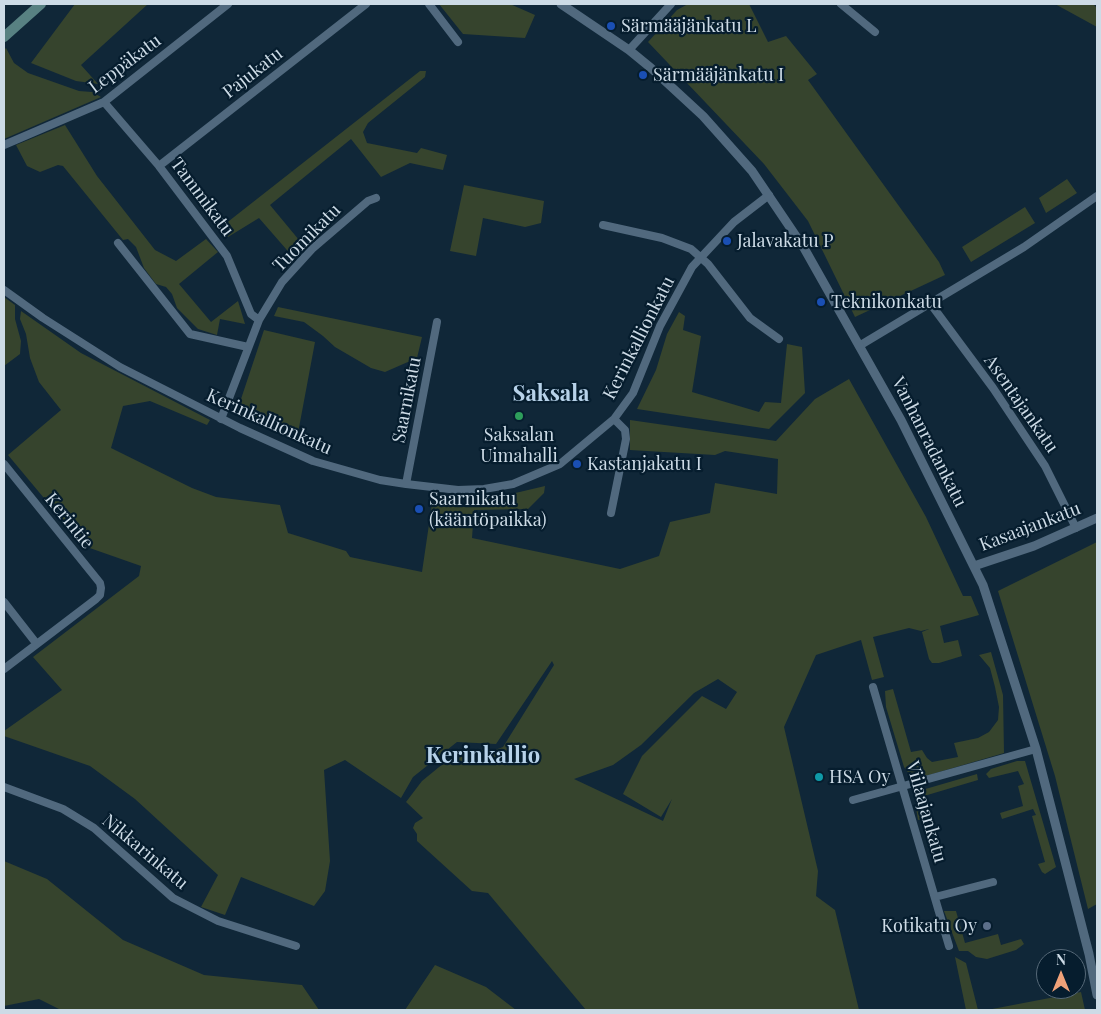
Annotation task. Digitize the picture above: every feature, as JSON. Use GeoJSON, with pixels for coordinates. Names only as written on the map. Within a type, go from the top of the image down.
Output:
{"type":"FeatureCollection","features":[{"type":"Feature","properties":{"kind":"main road"},"geometry":{"type":"LineString","coordinates":[[4,37],[42,4]]}},
{"type":"Feature","properties":{"kind":"street","name":"Leppäkatu"},"geometry":{"type":"LineString","coordinates":[[4,145],[104,102],[228,4]]}},
{"type":"Feature","properties":{"kind":"street","name":"Pajukatu"},"geometry":{"type":"LineString","coordinates":[[159,166],[366,4]]}},
{"type":"Feature","properties":{"kind":"street"},"geometry":{"type":"LineString","coordinates":[[428,4],[458,42]]}},
{"type":"Feature","properties":{"kind":"street","name":"Vanhanradankatu"},"geometry":{"type":"LineString","coordinates":[[561,4],[629,50],[703,116],[734,150],[769,195],[804,248],[902,420],[983,585],[1036,749],[1087,945],[1097,995]]}},
{"type":"Feature","properties":{"kind":"street"},"geometry":{"type":"LineString","coordinates":[[629,50],[671,4]]}},
{"type":"Feature","properties":{"kind":"street"},"geometry":{"type":"LineString","coordinates":[[841,4],[875,32]]}},
{"type":"Feature","properties":{"kind":"street","name":"Tammikatu"},"geometry":{"type":"LineString","coordinates":[[104,102],[159,166],[227,256],[251,314],[259,320]]}},
{"type":"Feature","properties":{"kind":"street","name":"Kerinkallionkatu"},"geometry":{"type":"LineString","coordinates":[[4,290],[43,318],[120,367],[221,419],[313,460],[380,480],[458,490],[484,489],[513,484],[560,464],[614,419],[633,393],[660,326],[692,267],[734,222],[769,195]]}},
{"type":"Feature","properties":{"kind":"street"},"geometry":{"type":"LineString","coordinates":[[859,346],[1024,247],[1097,196]]}},
{"type":"Feature","properties":{"kind":"street","name":"Tuomikatu"},"geometry":{"type":"LineString","coordinates":[[221,419],[259,320],[282,282],[312,249],[368,201],[376,198]]}},
{"type":"Feature","properties":{"kind":"street"},"geometry":{"type":"LineString","coordinates":[[603,225],[669,240],[685,246],[700,257],[750,318],[779,339]]}},
{"type":"Feature","properties":{"kind":"street"},"geometry":{"type":"LineString","coordinates":[[118,243],[190,334],[248,347]]}},
{"type":"Feature","properties":{"kind":"street","name":"Asentajankatu"},"geometry":{"type":"LineString","coordinates":[[930,303],[993,388],[1045,466],[1076,528]]}},
{"type":"Feature","properties":{"kind":"street","name":"Saarnikatu"},"geometry":{"type":"LineString","coordinates":[[406,484],[437,322]]}},
{"type":"Feature","properties":{"kind":"street"},"geometry":{"type":"LineString","coordinates":[[611,512],[626,439],[625,430],[614,419]]}},
{"type":"Feature","properties":{"kind":"street","name":"Kerintie"},"geometry":{"type":"LineString","coordinates":[[4,464],[100,583],[101,592],[96,599],[36,643]]}},
{"type":"Feature","properties":{"kind":"street","name":"Kasaajankatu"},"geometry":{"type":"LineString","coordinates":[[974,566],[1034,546],[1097,518]]}},
{"type":"Feature","properties":{"kind":"street"},"geometry":{"type":"LineString","coordinates":[[4,602],[36,643],[4,669]]}},
{"type":"Feature","properties":{"kind":"street","name":"Viilaajankatu"},"geometry":{"type":"LineString","coordinates":[[873,687],[904,787],[949,946]]}},
{"type":"Feature","properties":{"kind":"street"},"geometry":{"type":"LineString","coordinates":[[853,800],[1036,749]]}},
{"type":"Feature","properties":{"kind":"street","name":"Nikkarinkatu"},"geometry":{"type":"LineString","coordinates":[[4,787],[63,809],[94,828],[173,898],[218,921],[296,946]]}},
{"type":"Feature","properties":{"kind":"street"},"geometry":{"type":"LineString","coordinates":[[935,897],[993,882]]}},
{"type":"Feature","properties":{"kind":"green space"},"geometry":{"type":"Polygon","coordinates":[[[75,4],[148,4],[81,65],[98,84],[76,81],[31,63],[75,4]]]}},
{"type":"Feature","properties":{"kind":"green space"},"geometry":{"type":"Polygon","coordinates":[[[439,4],[510,4],[535,15],[525,38],[463,34],[439,4]]]}},
{"type":"Feature","properties":{"kind":"green space"},"geometry":{"type":"Polygon","coordinates":[[[688,4],[749,4],[768,42],[786,36],[817,74],[808,80],[939,262],[945,275],[855,317],[808,221],[764,164],[648,42],[677,10],[688,4]]]}},
{"type":"Feature","properties":{"kind":"green space"},"geometry":{"type":"Polygon","coordinates":[[[1055,4],[1093,4],[1097,8],[1097,27],[1055,4]]]}},
{"type":"Feature","properties":{"kind":"green space"},"geometry":{"type":"Polygon","coordinates":[[[6,48],[14,63],[28,73],[79,91],[92,92],[101,97],[4,139],[4,50],[6,48]]]}},
{"type":"Feature","properties":{"kind":"green space"},"geometry":{"type":"Polygon","coordinates":[[[420,71],[426,71],[425,77],[368,123],[363,132],[367,143],[417,153],[421,148],[447,155],[443,170],[410,163],[381,177],[351,139],[270,205],[304,246],[293,257],[259,218],[228,237],[220,228],[420,71]]]}},
{"type":"Feature","properties":{"kind":"green space"},"geometry":{"type":"Polygon","coordinates":[[[65,125],[97,176],[155,250],[176,261],[206,239],[218,252],[179,284],[211,322],[238,301],[245,324],[220,319],[217,335],[198,329],[177,308],[172,294],[166,287],[156,284],[144,268],[136,247],[128,239],[123,240],[63,166],[58,165],[40,172],[27,166],[16,145],[65,125]]]}},
{"type":"Feature","properties":{"kind":"green space"},"geometry":{"type":"Polygon","coordinates":[[[1067,179],[1077,193],[1046,213],[1039,198],[1067,179]]]}},
{"type":"Feature","properties":{"kind":"green space"},"geometry":{"type":"Polygon","coordinates":[[[464,185],[544,201],[541,223],[525,227],[483,218],[476,256],[450,251],[464,185]]]}},
{"type":"Feature","properties":{"kind":"green space"},"geometry":{"type":"Polygon","coordinates":[[[1025,207],[1035,223],[971,262],[962,247],[1025,207]]]}},
{"type":"Feature","properties":{"kind":"green space"},"geometry":{"type":"Polygon","coordinates":[[[4,297],[15,305],[15,319],[21,341],[20,354],[4,366],[4,297]]]}},
{"type":"Feature","properties":{"kind":"green space"},"geometry":{"type":"Polygon","coordinates":[[[278,307],[422,337],[417,358],[385,372],[371,368],[335,347],[304,322],[274,316],[278,307]]]}},
{"type":"Feature","properties":{"kind":"green space"},"geometry":{"type":"Polygon","coordinates":[[[21,311],[81,353],[210,420],[207,425],[150,401],[123,406],[111,448],[192,488],[216,497],[280,505],[288,533],[346,551],[350,557],[422,572],[432,504],[473,503],[545,486],[544,493],[528,509],[474,510],[472,538],[620,569],[659,556],[670,522],[710,513],[715,483],[777,494],[778,459],[725,451],[715,455],[630,450],[630,420],[776,441],[815,399],[849,379],[926,517],[963,596],[971,596],[979,615],[940,626],[944,643],[958,640],[962,656],[939,663],[932,663],[929,659],[922,632],[929,629],[921,631],[909,628],[873,637],[884,677],[872,680],[861,640],[816,655],[784,727],[818,871],[816,896],[835,910],[859,1010],[586,1010],[488,893],[472,891],[417,841],[417,834],[413,828],[415,823],[423,818],[406,802],[422,781],[455,754],[465,750],[495,750],[503,747],[554,665],[552,661],[496,744],[457,742],[413,777],[401,798],[345,760],[324,770],[330,861],[325,891],[314,906],[241,877],[225,915],[201,907],[218,875],[135,799],[90,766],[4,736],[4,731],[62,690],[33,657],[139,576],[141,566],[84,546],[8,455],[61,410],[39,382],[30,358],[26,334],[20,319],[21,311]],[[718,679],[694,693],[641,745],[613,765],[574,779],[663,821],[672,799],[661,817],[623,794],[642,756],[702,696],[726,709],[737,692],[718,679]]]}},
{"type":"Feature","properties":{"kind":"green space"},"geometry":{"type":"Polygon","coordinates":[[[679,312],[685,316],[683,330],[701,336],[692,392],[759,412],[765,402],[781,403],[787,344],[802,347],[805,393],[769,429],[637,409],[656,370],[667,334],[679,312]]]}},
{"type":"Feature","properties":{"kind":"green space"},"geometry":{"type":"Polygon","coordinates":[[[264,330],[315,342],[298,433],[245,416],[237,411],[264,330]]]}},
{"type":"Feature","properties":{"kind":"green space"},"geometry":{"type":"Polygon","coordinates":[[[1097,542],[1097,904],[1088,909],[1055,776],[998,591],[1097,542]]]}},
{"type":"Feature","properties":{"kind":"green space"},"geometry":{"type":"Polygon","coordinates":[[[991,652],[1003,695],[1004,753],[922,777],[910,775],[904,767],[886,707],[885,691],[893,689],[911,752],[922,750],[932,762],[958,757],[954,743],[978,738],[989,732],[998,720],[999,707],[990,668],[979,655],[991,652]]]}},
{"type":"Feature","properties":{"kind":"green space"},"geometry":{"type":"Polygon","coordinates":[[[1017,761],[1025,761],[1056,867],[1045,874],[1038,864],[1045,862],[1032,816],[1036,815],[1033,809],[1002,819],[1000,813],[1023,806],[1018,786],[1024,784],[1018,771],[989,778],[986,774],[991,769],[1017,761]]]}},
{"type":"Feature","properties":{"kind":"green space"},"geometry":{"type":"Polygon","coordinates":[[[977,774],[978,780],[924,796],[927,818],[918,820],[916,796],[922,790],[977,774]]]}},
{"type":"Feature","properties":{"kind":"green space"},"geometry":{"type":"Polygon","coordinates":[[[4,861],[47,879],[123,940],[204,975],[302,985],[319,1010],[61,1010],[39,999],[4,1006],[4,861]]]}},
{"type":"Feature","properties":{"kind":"green space"},"geometry":{"type":"Polygon","coordinates":[[[944,911],[956,911],[965,943],[998,934],[1001,945],[1021,939],[1024,944],[1016,950],[987,959],[976,957],[968,951],[959,951],[944,911]]]}},
{"type":"Feature","properties":{"kind":"green space"},"geometry":{"type":"Polygon","coordinates":[[[955,957],[966,963],[978,1010],[966,1010],[955,957]]]}},
{"type":"Feature","properties":{"kind":"green space"},"geometry":{"type":"Polygon","coordinates":[[[435,965],[486,987],[516,1010],[405,1010],[435,965]]]}},
{"type":"Feature","properties":{"kind":"green space"},"geometry":{"type":"Polygon","coordinates":[[[1044,999],[1083,999],[1085,1010],[987,1010],[1044,999]]]}},
{"type":"Feature","properties":{"kind":"place","name":"Särmääjänkatu L"},"geometry":{"type":"Point","coordinates":[611,26]}},
{"type":"Feature","properties":{"kind":"place","name":"Särmääjänkatu I"},"geometry":{"type":"Point","coordinates":[643,75]}},
{"type":"Feature","properties":{"kind":"place","name":"Jalavakatu P"},"geometry":{"type":"Point","coordinates":[727,241]}},
{"type":"Feature","properties":{"kind":"place","name":"Teknikonkatu"},"geometry":{"type":"Point","coordinates":[821,302]}},
{"type":"Feature","properties":{"kind":"place","name":"Saksalan Uimahalli"},"geometry":{"type":"Point","coordinates":[519,416]}},
{"type":"Feature","properties":{"kind":"place","name":"Kastanjakatu I"},"geometry":{"type":"Point","coordinates":[577,464]}},
{"type":"Feature","properties":{"kind":"place","name":"Saarnikatu (kääntöpaikka)"},"geometry":{"type":"Point","coordinates":[419,509]}},
{"type":"Feature","properties":{"kind":"place","name":"HSA Oy"},"geometry":{"type":"Point","coordinates":[819,777]}},
{"type":"Feature","properties":{"kind":"place","name":"Kotikatu Oy"},"geometry":{"type":"Point","coordinates":[987,926]}},
{"type":"Feature","properties":{"kind":"district","name":"Saksala"},"geometry":{"type":"Point","coordinates":[551,394]}},
{"type":"Feature","properties":{"kind":"district","name":"Kerinkallio"},"geometry":{"type":"Point","coordinates":[483,756]}}]}
